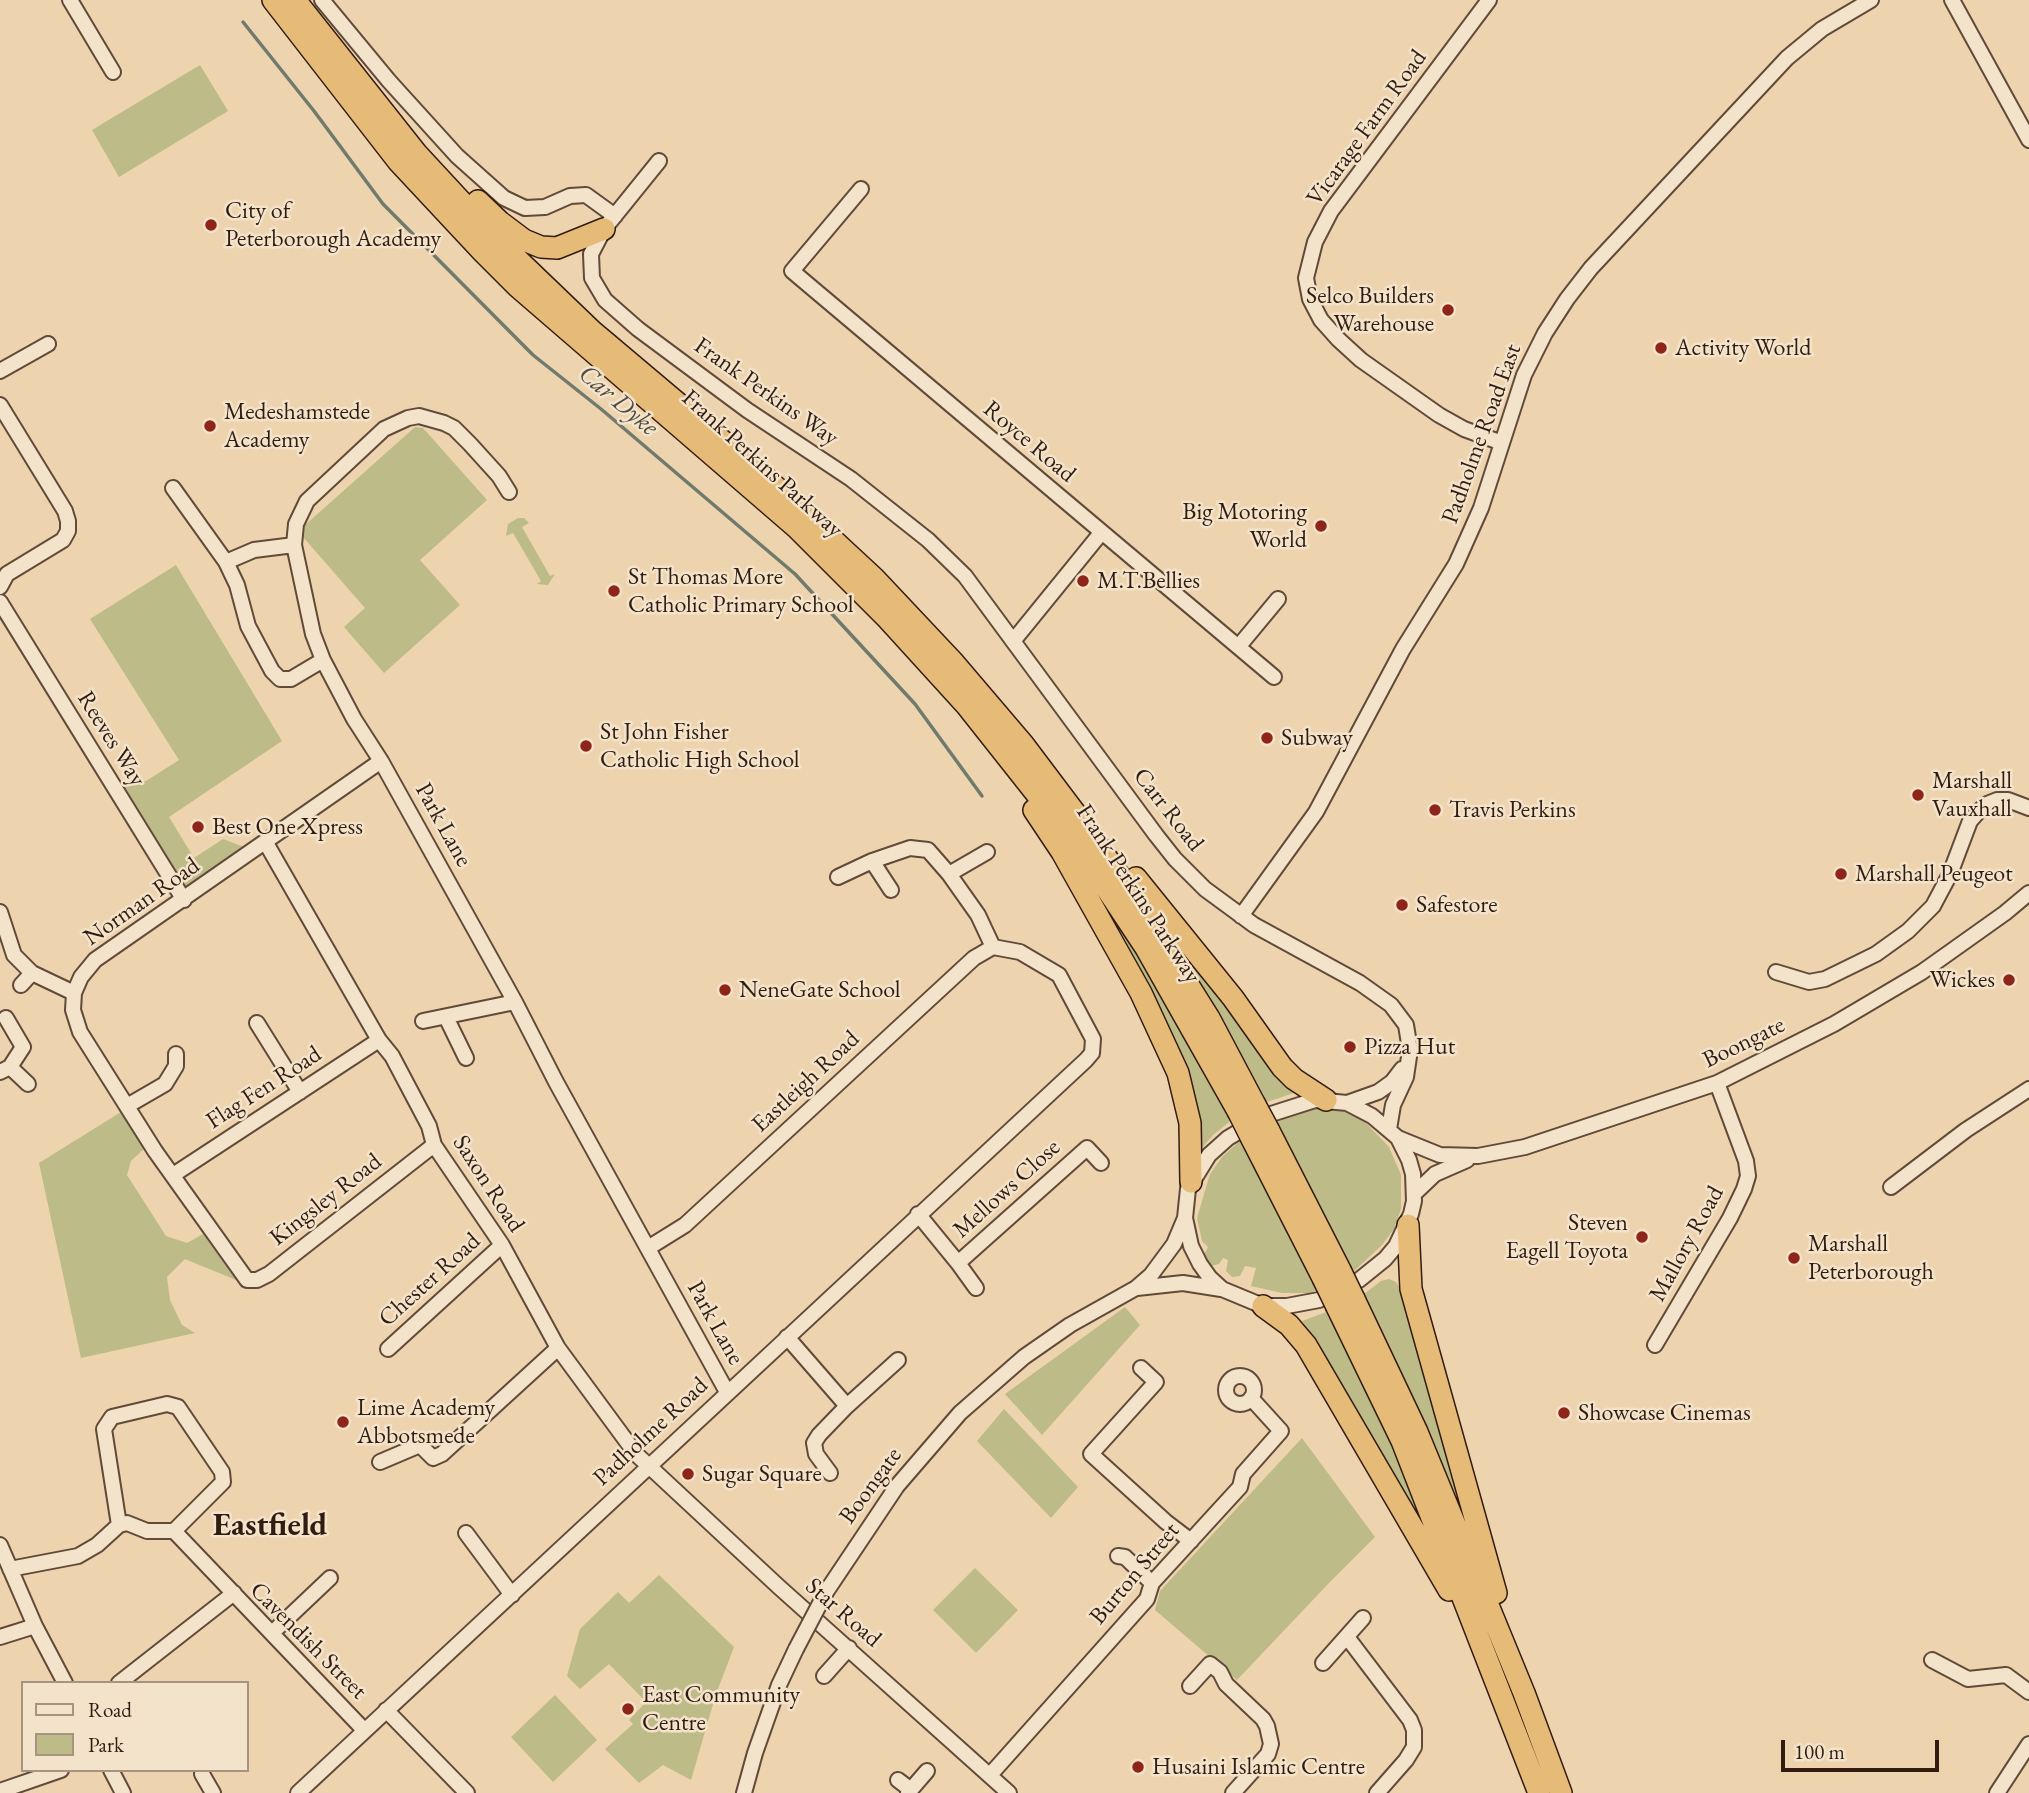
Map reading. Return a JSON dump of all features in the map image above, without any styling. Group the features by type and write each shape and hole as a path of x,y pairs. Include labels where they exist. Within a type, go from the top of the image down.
{"highway":[{"name":"Frank Perkins Parkway","path":"273,0 398,161 483,252 518,288 797,528 886,617 967,706 1081,850 1124,885"},
{"name":"Frank Perkins Parkway","path":"295,0 417,154 538,282 764,476 874,578 1023,744 1075,813 1109,842 1124,885 1136,903 1192,1026 1246,1107 1346,1303"},
{"path":"342,61 480,203 524,240 541,247 556,248 609,222"},
{"path":"886,617 915,659 1017,786 1062,852 1141,993 1178,1073 1190,1123 1191,1182"},
{"path":"1124,885 1136,903 1233,998 1282,1067 1294,1079 1336,1101"},
{"path":"1408,1225 1411,1289 1524,1693"},
{"path":"1346,1303 1417,1432 1524,1693 1561,1793"},
{"path":"1346,1303 1539,1793"},
{"path":"1263,1306 1289,1325 1306,1345 1483,1650"}],"street":[{"path":"70,0 110,67"},
{"path":"322,0 350,37 440,137 504,198 525,208 545,207 570,196 586,195 609,222"},
{"name":"Vicarage Farm Road","path":"1489,0 1331,211 1315,242 1306,278 1310,299 1321,320 1361,360 1438,415 1464,429 1502,443"},
{"name":"Padholme Road East","path":"1241,916 1315,812 1402,649 1456,564 1481,508 1524,375 1545,332 1567,299 1591,268 1787,58 1822,29 1871,0"},
{"path":"1952,0 2029,140"},
{"name":"Frank Perkins Way","path":"659,161 609,222 591,254 592,278 605,300 638,329 747,410 850,479 928,540 965,576 1014,640"},
{"name":"Royce Road","path":"861,189 792,271 1274,677"},
{"path":"0,371 48,344"},
{"path":"0,405 68,521 68,531 63,540 7,574 0,587"},
{"name":"Park Lane","path":"509,492 499,476 454,428 419,416 384,429 307,501 296,524 294,545 313,634 323,660 354,719 381,761 515,1002 727,1392"},
{"path":"173,488 226,562 237,585 248,626 272,671 280,679 291,680 323,660"},
{"path":"1014,640 1101,533"},
{"path":"226,562 254,550 294,545"},
{"path":"1239,646 1278,599"},
{"name":"Reeves Way","path":"0,602 184,900"},
{"name":"Carr Road","path":"1014,640 1175,859 1205,889 1241,916 1360,983 1391,1005 1400,1015 1408,1031 1409,1050 1406,1077 1393,1105 1393,1134"},
{"name":"Norman Road","path":"74,993 81,977 96,960 381,761"},
{"path":"1776,972 1809,982 1817,981 1876,954 1908,932 1933,906 1950,874 1970,821 1978,812 1997,800 2020,803 2029,808"},
{"name":"Saxon Road","path":"266,843 379,1040 393,1056 429,1126 433,1144 502,1245 558,1348 648,1467"},
{"path":"838,877 872,860 910,848 928,850 978,915 993,947"},
{"path":"948,874 987,852"},
{"path":"872,860 891,890"},
{"name":"Boongate","path":"1414,1194 1436,1174 1452,1165 1478,1156 1525,1147 1717,1083 1834,1024 1922,972 2005,913 2029,892"},
{"name":"Boongate","path":"2005,913 2029,903"},
{"path":"0,912 14,955 32,973 74,993 73,1010 80,1032 173,1175"},
{"name":"Padholme Road","path":"298,1793 1092,1053 1093,1039 1059,975 1020,953 993,947"},
{"name":"Eastleigh Road","path":"648,1248 685,1225 974,958 993,947"},
{"path":"21,986 32,973"},
{"path":"423,1021 515,1002"},
{"path":"446,1017 466,1058"},
{"path":"6,1018 23,1046 5,1069 29,1084"},
{"path":"257,1023 300,1092"},
{"name":"Flag Fen Road","path":"173,1175 379,1040"},
{"path":"127,1106 166,1084 176,1066 176,1054"},
{"path":"1336,1101 1372,1116 1393,1134 1409,1160 1414,1194 1408,1225 1385,1259 1339,1292 1304,1304 1263,1306 1222,1289 1200,1264 1191,1246 1185,1218 1186,1198 1191,1182 1209,1155 1249,1123 1293,1106 1378,1092 1392,1083 1407,1062"},
{"name":"Mallory Road","path":"1655,1345 1730,1218 1748,1176 1746,1161 1717,1083"},
{"path":"1891,1187 1966,1130 2029,1089"},
{"name":"Boongate","path":"1393,1134 1440,1155 1478,1156"},
{"name":"Kingsley Road","path":"173,1175 243,1276 254,1281 269,1274 433,1144"},
{"name":"Mellows Close","path":"918,1214 958,1263 1087,1147 1101,1163"},
{"name":"Boongate","path":"744,1793 779,1685 796,1649 826,1592 897,1486 960,1413 1024,1357 1106,1303 1136,1288 1163,1261 1185,1218"},
{"name":"Chester Road","path":"388,1349 502,1245"},
{"path":"958,1263 976,1288"},
{"name":"Boongate","path":"1136,1288 1183,1283 1222,1289"},
{"path":"787,1337 848,1406"},
{"path":"380,1462 420,1445 433,1458 442,1454 558,1348"},
{"path":"830,1473 816,1454 814,1443 848,1406 898,1360"},
{"path":"1141,1368 1156,1382 1086,1458 1191,1542"},
{"name":"Burton Street","path":"990,1775 1146,1599 1152,1583 1240,1487 1243,1474 1281,1431 1251,1398"},
{"path":"10,1570 78,1556 97,1545 119,1525 127,1523 147,1531 174,1531 223,1482 222,1472 178,1407 167,1404 112,1417 104,1429 119,1525"},
{"name":"Star Road","path":"648,1467 1009,1793"},
{"path":"174,1531 234,1593"},
{"path":"466,1533 512,1595"},
{"path":"0,1545 35,1626 64,1681"},
{"path":"1118,1556 1125,1557 1152,1583"},
{"path":"272,1633 330,1578"},
{"name":"Cavendish Street","path":"121,1681 137,1661 234,1593 364,1730"},
{"path":"1324,1663 1363,1618"},
{"path":"0,1637 35,1626"},
{"path":"1347,1637 1410,1720 1414,1730 1414,1747 1377,1793"},
{"path":"824,1676 849,1648"},
{"path":"1932,1660 1968,1679 2006,1675 2029,1692"},
{"path":"1190,1686 1210,1664 1240,1707 1263,1719 1270,1735 1271,1744 1263,1761 1233,1793"},
{"path":"386,1710 467,1793"},
{"path":"1997,1793 2029,1744"},
{"path":"898,1780 909,1792 927,1770"},
{"path":"0,1791 55,1772"},
{"path":"112,1772 123,1793"},
{"path":"202,1774 213,1793"}],"green space":[{"path":"200,65 228,111 119,177 92,130"},
{"path":"415,427 423,428 487,500 420,560 460,605 384,673 344,627 365,608 303,537 304,526"},
{"path":"518,518 524,518 529,523 522,527 550,576 555,574 548,585 537,584 541,581 513,533 506,536 508,524"},
{"path":"176,565 282,741 169,817 194,858 223,839 252,850 185,897 114,785 146,781 179,760 90,619"},
{"path":"1118,920 1232,1120 1200,1150 1113,924"},
{"path":"1193,962 1297,1092 1267,1102 1186,968"},
{"path":"1314,1108 1342,1111 1366,1123 1389,1147 1401,1175 1401,1209 1394,1229 1382,1245 1353,1272 1276,1119"},
{"path":"121,1112 145,1148 131,1161 127,1175 166,1236 187,1243 203,1234 236,1280 185,1259 167,1277 170,1300 182,1325 195,1333 81,1358 39,1163"},
{"path":"1242,1139 1319,1290 1308,1293 1282,1293 1251,1286 1256,1268 1245,1266 1240,1276 1232,1277 1226,1271 1228,1260 1223,1258 1219,1264 1211,1266 1203,1257 1208,1247 1202,1241 1197,1218 1210,1174 1222,1157"},
{"path":"1389,1279 1396,1282 1401,1290 1460,1493 1452,1496 1364,1294 1381,1281"},
{"path":"1125,1307 1140,1325 1042,1435 1005,1394"},
{"path":"1329,1311 1425,1517 1417,1520 1315,1339 1302,1321"},
{"path":"1004,1409 1078,1487 1051,1518 977,1441"},
{"path":"1302,1438 1375,1537 1237,1680 1155,1610 1160,1591"},
{"path":"975,1568 1018,1610 976,1653 933,1610"},
{"path":"659,1575 734,1647 716,1694 691,1780 663,1765 639,1783 605,1749 633,1724 629,1720 646,1702 609,1664 580,1689 567,1676 580,1629 618,1592 629,1603"},
{"path":"555,1695 597,1740 553,1782 511,1737"}],"waterway":[{"name":"Car Dyke","path":"243,22 383,204 533,355 601,409 795,574 915,704 982,796"}],"place":[{"name":"City of Peterborough Academy","path":"211,225"},
{"name":"Selco Builders Warehouse","path":"1448,310"},
{"name":"Activity World","path":"1661,348"},
{"name":"Medeshamstede Academy","path":"210,426"},
{"name":"Big Motoring World","path":"1321,526"},
{"name":"M.T.Bellies","path":"1083,581"},
{"name":"St Thomas More Catholic Primary School","path":"614,591"},
{"name":"Subway","path":"1267,738"},
{"name":"St John Fisher Catholic High School","path":"586,746"},
{"name":"Marshall Vauxhall","path":"1918,795"},
{"name":"Travis Perkins","path":"1435,810"},
{"name":"Best One Xpress","path":"198,827"},
{"name":"Marshall Peugeot","path":"1841,874"},
{"name":"Safestore","path":"1402,905"},
{"name":"Wickes","path":"2009,980"},
{"name":"NeneGate School","path":"725,990"},
{"name":"Pizza Hut","path":"1350,1047"},
{"name":"Steven Eagell Toyota","path":"1642,1237"},
{"name":"Marshall Peterborough","path":"1794,1258"},
{"name":"Showcase Cinemas","path":"1564,1413"},
{"name":"Lime Academy Abbotsmede","path":"343,1422"},
{"name":"Sugar Square","path":"688,1474"},
{"name":"East Community Centre","path":"628,1709"},
{"name":"Husaini Islamic Centre","path":"1138,1767"}],"district":[{"name":"Eastfield","path":"270,1526"}]}
